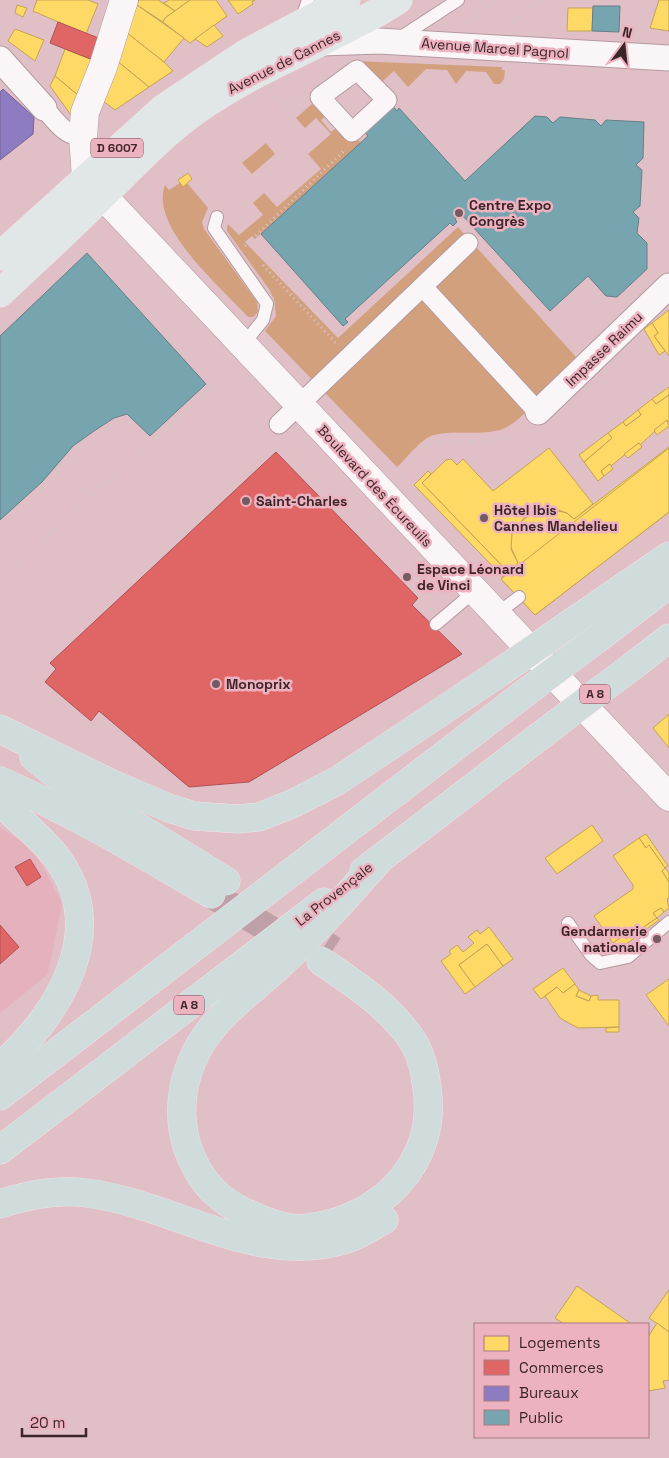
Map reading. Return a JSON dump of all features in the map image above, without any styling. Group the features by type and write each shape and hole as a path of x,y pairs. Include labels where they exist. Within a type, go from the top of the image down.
{"highway":[{"path":"0,730 112,784 169,808 194,816 238,819 259,816 292,804 337,781 669,556"},
{"path":"0,1096 669,584"},
{"name":"La Provençale","path":"0,1150 669,638"},
{"path":"0,730 65,782 218,888 0,781"},
{"path":"0,802 57,858 69,877 81,916 80,930 71,969 55,1004 26,1043 0,1067"},
{"path":"0,1204 39,1193 85,1193 144,1206 225,1233 262,1242 300,1247 347,1239 387,1218 422,1182 439,1148 447,1109 442,1067 428,1034 408,1007 372,976 327,955 397,1020 414,1043 425,1074 430,1109 424,1142 408,1173 378,1203 343,1219 306,1229 266,1222 233,1208 207,1187 190,1156 181,1123 182,1091 192,1060 208,1033 230,1008 279,966 317,929 378,860"}],"main road":[{"name":"Avenue de Cannes","path":"0,293 94,187 128,138 179,97 245,54 346,0"},
{"name":"Avenue de Cannes","path":"0,256 162,138 198,109 263,69 322,43 368,19 398,0"}],"street":[{"path":"94,187 83,136 85,112 124,0"},
{"name":"Avenue Marcel Pagnol","path":"322,43 394,41 669,58"},
{"path":"0,59 67,133 74,136 83,136"},
{"name":"Boulevard des Écureuils","path":"94,187 669,797"},
{"path":"279,424 468,243"},
{"name":"Impasse Raimu","path":"538,412 669,286"},
{"path":"423,287 538,412"}],"lane":[{"path":"300,26 302,12 308,0"},
{"path":"394,41 458,0"},
{"path":"216,217 214,228 267,304 264,320 246,350"},
{"path":"436,624 475,591"},
{"path":"497,614 519,597"},
{"path":"568,923 591,955 600,963 628,957 669,922"}],"path":[{"path":"448,45 448,35 498,0"},
{"path":"488,47 493,37 541,0"},
{"path":"267,89 279,106 307,88"},
{"path":"308,100 286,116 283,111 310,92"},
{"path":"251,254 245,246 350,145 340,134 347,127"},
{"path":"122,218 141,201 154,177"},
{"path":"258,260 350,358"},
{"path":"0,552 16,565 246,350"}],"shaded area":[{"path":"353,61 502,67 502,70 505,70 504,79 500,84 494,84 486,72 466,71 456,84 447,70 426,69 408,87 394,71 375,88"},
{"path":"320,97 331,111 321,120 331,132 343,123 361,143 255,239 252,236 245,242 338,338 458,227 576,357 541,397 512,424 494,431 434,435 419,444 397,467 265,331 276,316 274,299 269,289 227,231 227,228 228,224 239,235 263,215 253,203 264,193 277,207 321,169 308,154 331,134 316,118 305,128 296,118"},
{"path":"266,143 275,154 252,174 242,163"},
{"path":"180,183 183,187 187,183 208,208 202,222 204,229 257,302 258,312 253,317 248,317 206,274 177,238 168,219 163,202 165,185 169,190"},
{"path":"0,828 32,847 62,903 48,974 0,1013"}],"building: Logements":[{"path":"37,0 88,0 98,4 86,34 33,11"},
{"path":"139,0 158,0 175,11 165,18 163,22 137,5"},
{"path":"169,0 190,0 175,11 164,3"},
{"path":"190,0 216,0 227,16 190,43 163,22 165,18"},
{"path":"228,0 255,0 252,2 253,4 238,14"},
{"path":"659,0 669,0 669,31 650,28"},
{"path":"17,5 27,8 23,17 15,13"},
{"path":"137,5 184,38 164,62 127,33"},
{"path":"568,8 593,8 592,31 567,31"},
{"path":"214,25 223,36 207,47 195,39"},
{"path":"15,29 44,40 35,61 8,41"},
{"path":"127,33 173,71 149,87 117,61"},
{"path":"65,49 93,60 79,96 55,76"},
{"path":"117,61 149,87 115,110 103,101"},
{"path":"55,76 79,96 71,115 50,86"},
{"path":"188,173 192,179 183,187 178,180"},
{"path":"669,310 669,356 654,336 658,333 652,323"},
{"path":"652,323 658,333 654,336 665,351 659,355 644,329"},
{"path":"669,387 669,395 656,404 652,399"},
{"path":"669,395 669,422 667,420 640,445 639,443 611,466 610,464 601,471 604,476 598,481 584,462 612,438 608,433 623,422 626,426 641,415 638,410 652,399 656,404"},
{"path":"638,410 641,415 626,426 623,422"},
{"path":"667,420 669,426 657,435 654,430"},
{"path":"608,433 612,438 584,462 579,455"},
{"path":"639,443 642,447 628,458 624,454"},
{"path":"669,447 669,512 535,615 501,579 518,563 510,545 512,533 517,525 532,513 550,509 567,513 574,519"},
{"path":"549,448 593,504 574,519 567,513 555,509 536,511 524,518 512,533 511,549 518,563 508,572 422,483 446,460 451,459 457,465 463,459 493,491"},
{"path":"669,448 669,512 535,615 501,579"},
{"path":"610,464 613,469 604,476 601,471"},
{"path":"428,471 431,474 422,483 508,572 503,577 414,485"},
{"path":"669,714 669,748 653,728"},
{"path":"592,825 603,841 557,874 545,858"},
{"path":"646,834 668,866 665,868 649,845 646,848 639,838"},
{"path":"639,838 646,848 649,845 665,868 662,871 669,882 669,898 667,899 669,908 664,912 661,908 653,913 657,918 626,939 623,936 613,943 594,916 633,889 633,885 613,856"},
{"path":"665,868 669,873 669,882 662,871"},
{"path":"661,908 664,912 657,918 653,913"},
{"path":"657,918 659,920 618,950 613,943 623,936 626,939"},
{"path":"489,927 513,959 503,966 487,944 459,965 475,987 465,994 441,961 451,954 449,951 457,945 463,952 474,943 468,937 477,930 480,934"},
{"path":"487,944 503,966 475,987 459,965"},
{"path":"563,968 575,984 563,993 557,987 541,999 533,989"},
{"path":"669,979 669,1026 646,995"},
{"path":"575,984 579,990 576,996 589,1001 591,996 598,995 598,1000 619,1000 619,1027 578,1028 560,1018 545,996 557,987 563,993"},
{"path":"579,990 591,996 589,1001 576,996"},
{"path":"619,1027 619,1032 606,1032 606,1028"},
{"path":"577,1286 630,1323 562,1323 555,1318"},
{"path":"669,1290 669,1332 649,1318"},
{"path":"657,1323 669,1332 669,1380 663,1381 665,1388 649,1391 649,1335"}],"building: Commerces":[{"path":"58,22 101,39 93,60 50,43"},
{"name":"Espace Léonard de Vinci","path":"276,452 418,598 412,605 462,654 249,782 189,787 99,711 91,721 45,682 56,669 50,663"},
{"path":"30,859 41,877 27,886 15,867"},
{"path":"0,925 19,947 0,964"}],"building: Bureaux":[{"path":"3,89 34,117 33,134 0,160 0,92"}],"building: Public":[{"path":"593,6 620,6 619,32 592,31"},
{"name":"Centre Expo Congrès","path":"387,100 397,111 399,108 465,181 535,116 547,117 553,123 560,117 595,120 601,126 606,120 644,122 643,158 636,165 642,170 640,206 633,212 639,218 637,233 647,243 647,269 617,297 606,296 588,276 550,311 461,214 455,219 457,222 453,226 450,223 345,319 348,322 343,326 261,234 368,136 359,126"},
{"path":"87,253 206,384 150,436 127,414 114,418 94,431 73,446 42,482 0,520 0,336"}],"tunnel":[{"path":"211,894 299,947"},
{"path":"290,922 333,950"}],"place":[{"name":"Centre Expo Congrès","path":"459,213"},
{"name":"Saint-Charles","path":"246,501"},
{"name":"Hôtel Ibis Cannes Mandelieu","path":"484,518"},
{"name":"Espace Léonard de Vinci","path":"407,577"},
{"name":"Monoprix","path":"216,684"},
{"name":"Gendarmerie nationale","path":"657,939"}]}
